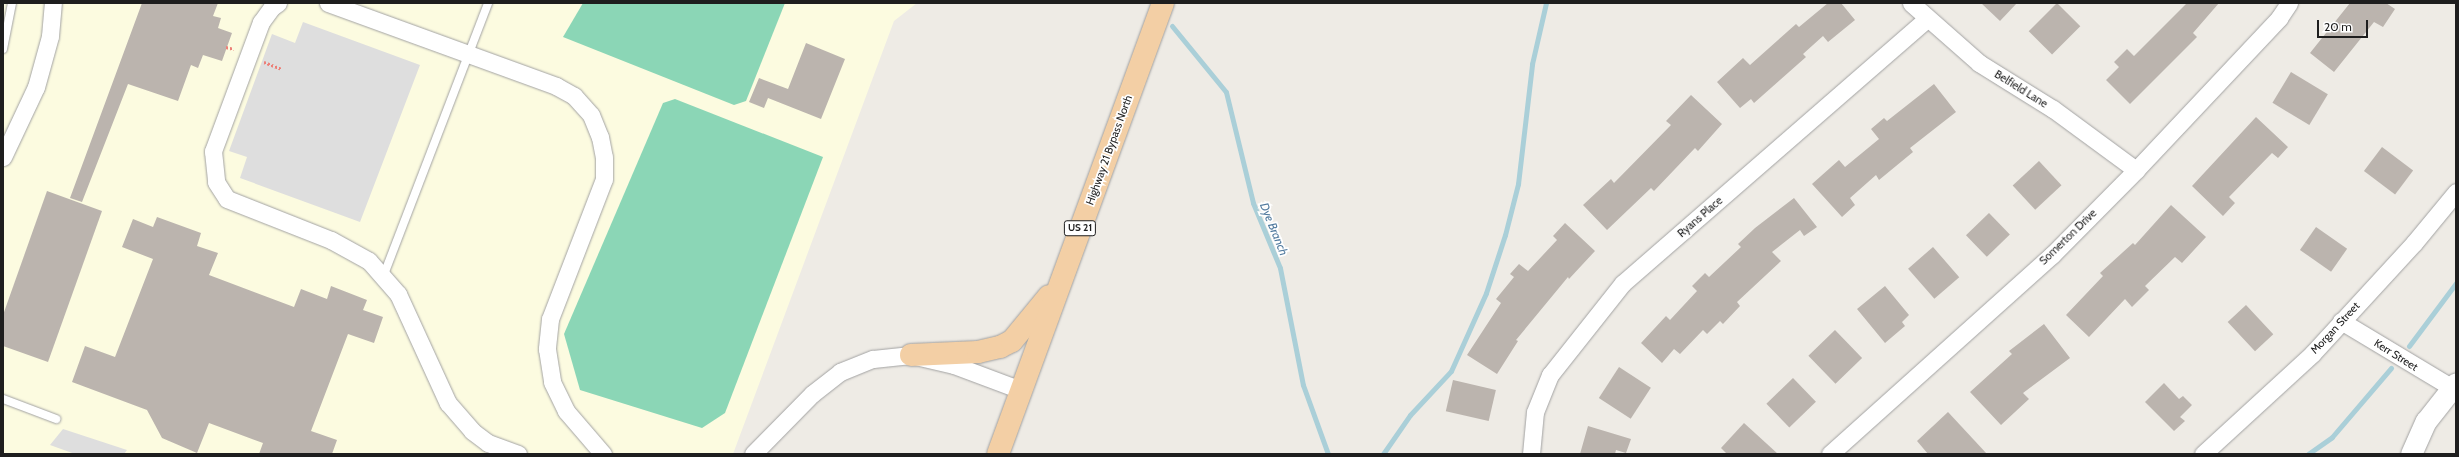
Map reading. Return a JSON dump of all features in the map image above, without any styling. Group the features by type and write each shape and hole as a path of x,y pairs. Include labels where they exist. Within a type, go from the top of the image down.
{"main road":[{"name":"Highway 21 Bypass North","path":"998,454 1163,3"},
{"path":"911,355 978,352 1012,342 1060,283"}],"street":[{"path":"3,157 36,87 50,36 53,3"},
{"path":"278,3 272,7 261,22 213,151 216,182 227,198 351,249 369,261 401,301 448,403 472,431 488,443 518,454"},
{"path":"328,3 556,86 574,96 591,115 600,137 604,157 604,179 550,319 547,349 552,382 566,411 603,454"},
{"name":"Belfield Lane","path":"1911,3 1927,19 1979,63 2053,109 2136,170"},
{"name":"Somerton Drive","path":"1830,454 2052,255 2136,170 2279,18 2289,3"},
{"name":"Ryans Place","path":"1531,454 1535,412 1550,375 1623,283 1927,19"},
{"name":"Morgan Street","path":"2203,454 2312,354 2414,243 2456,192"},
{"name":"Kerr Street","path":"2341,321 2454,387"},
{"path":"753,454 812,394 840,372 873,359 911,355 954,365 1021,390"},
{"path":"2411,454 2426,421 2454,387"}],"lane":[{"path":"3,49 12,3"},
{"path":"383,277 488,3"},
{"path":"3,399 56,419"}],"path":[{"path":"262,61 282,69"}],"shaded area":[{"path":"3,3 917,3 894,21 733,454 3,454"},
{"path":"303,22 420,65 360,222 240,178 247,157 229,151 272,34 295,43"},
{"path":"63,429 127,450 124,454 75,454 50,445"}],"green space":[{"path":"583,3 785,3 746,101 734,105 563,37"},
{"path":"675,99 823,157 725,413 702,428 580,390 564,334 663,103"}],"building":[{"path":"142,3 218,3 213,16 221,18 218,28 232,33 222,61 203,55 198,68 191,65 178,101 128,84 82,202 70,198"},
{"path":"1828,3 1841,3 1855,20 1828,42 1823,36 1803,54 1806,57 1754,103 1751,99 1740,108 1717,82 1743,58 1750,65 1796,24 1799,27"},
{"path":"1981,3 2017,3 2000,21"},
{"path":"2057,3 2080,26 2052,55 2029,31"},
{"path":"2187,3 2219,3 2193,33 2197,37 2130,104 2106,80 2119,67 2114,62 2127,49 2134,56"},
{"path":"2350,3 2386,3 2395,9 2383,27 2374,22 2334,72 2310,53"},
{"path":"806,43 845,59 821,119 768,98 764,108 749,102 759,78 788,89"},
{"path":"2291,72 2328,94 2309,125 2272,103"},
{"path":"1934,84 1956,112 1910,148 1913,152 1879,180 1876,175 1850,198 1855,205 1842,217 1812,184 1839,160 1845,167 1879,139 1871,129 1884,118 1887,121"},
{"path":"1691,95 1722,124 1698,151 1695,148 1654,191 1651,188 1607,230 1583,205 1611,179 1614,183 1671,125 1666,121"},
{"path":"2256,117 2288,147 2278,158 2272,153 2229,197 2235,203 2223,216 2192,186"},
{"path":"2382,147 2413,170 2395,194 2364,171"},
{"path":"2039,161 2062,185 2035,210 2013,186"},
{"path":"47,191 102,211 48,362 3,346 3,315"},
{"path":"1794,198 1817,227 1804,236 1800,230 1772,252 1781,261 1737,302 1740,306 1723,324 1720,321 1707,334 1703,330 1680,354 1674,349 1662,363 1641,343 1666,316 1670,320 1697,291 1692,286 1705,273 1709,277 1741,247 1738,244 1755,228"},
{"path":"2171,205 2206,237 2182,263 2175,257 2145,286 2149,290 2132,307 2125,299 2089,337 2066,315 2103,276 2100,273 2133,243 2135,245"},
{"path":"1989,213 2010,235 1987,257 1966,235"},
{"path":"157,217 201,233 197,246 218,253 209,275 294,307 301,289 327,299 331,286 367,300 363,310 383,317 374,343 348,334 311,431 337,440 332,454 259,454 263,443 209,423 197,453 162,438 147,410 72,382 85,346 115,357 153,259 122,247 133,219 153,227"},
{"path":"1565,223 1595,251 1569,279 1568,277 1516,340 1518,341 1497,374 1467,355 1501,303 1496,299 1514,277 1510,274 1519,264 1528,271 1557,240 1553,236"},
{"path":"2316,227 2347,249 2331,272 2300,250"},
{"path":"1933,247 1959,277 1934,299 1908,269"},
{"path":"1885,286 1909,315 1902,322 1905,326 1885,343 1857,309"},
{"path":"2246,305 2273,334 2255,351 2228,322"},
{"path":"2044,324 2070,358 2023,393 2029,399 2001,425 1970,392 2012,354 2009,351"},
{"path":"1835,330 1862,358 1835,384 1808,356"},
{"path":"1619,367 1651,388 1631,419 1599,398"},
{"path":"1793,378 1816,402 1789,427 1766,404"},
{"path":"1453,380 1496,390 1489,421 1446,411"},
{"path":"2164,383 2179,399 2183,396 2192,405 2180,417 2185,421 2174,431 2145,402"},
{"path":"1948,412 1987,454 1928,454 1917,441"},
{"path":"1744,423 1778,454 1727,454 1721,448"},
{"path":"1588,426 1631,439 1626,453 1616,450 1615,454 1580,454"}],"waterway":[{"path":"1383,454 1410,415 1451,371 1486,293 1505,235 1518,184 1532,64 1546,3"},
{"name":"Dye Branch","path":"1172,26 1226,92 1253,203 1280,268 1303,385 1328,454"},
{"path":"2409,346 2456,283"},
{"path":"2308,454 2332,437 2391,368"}]}
